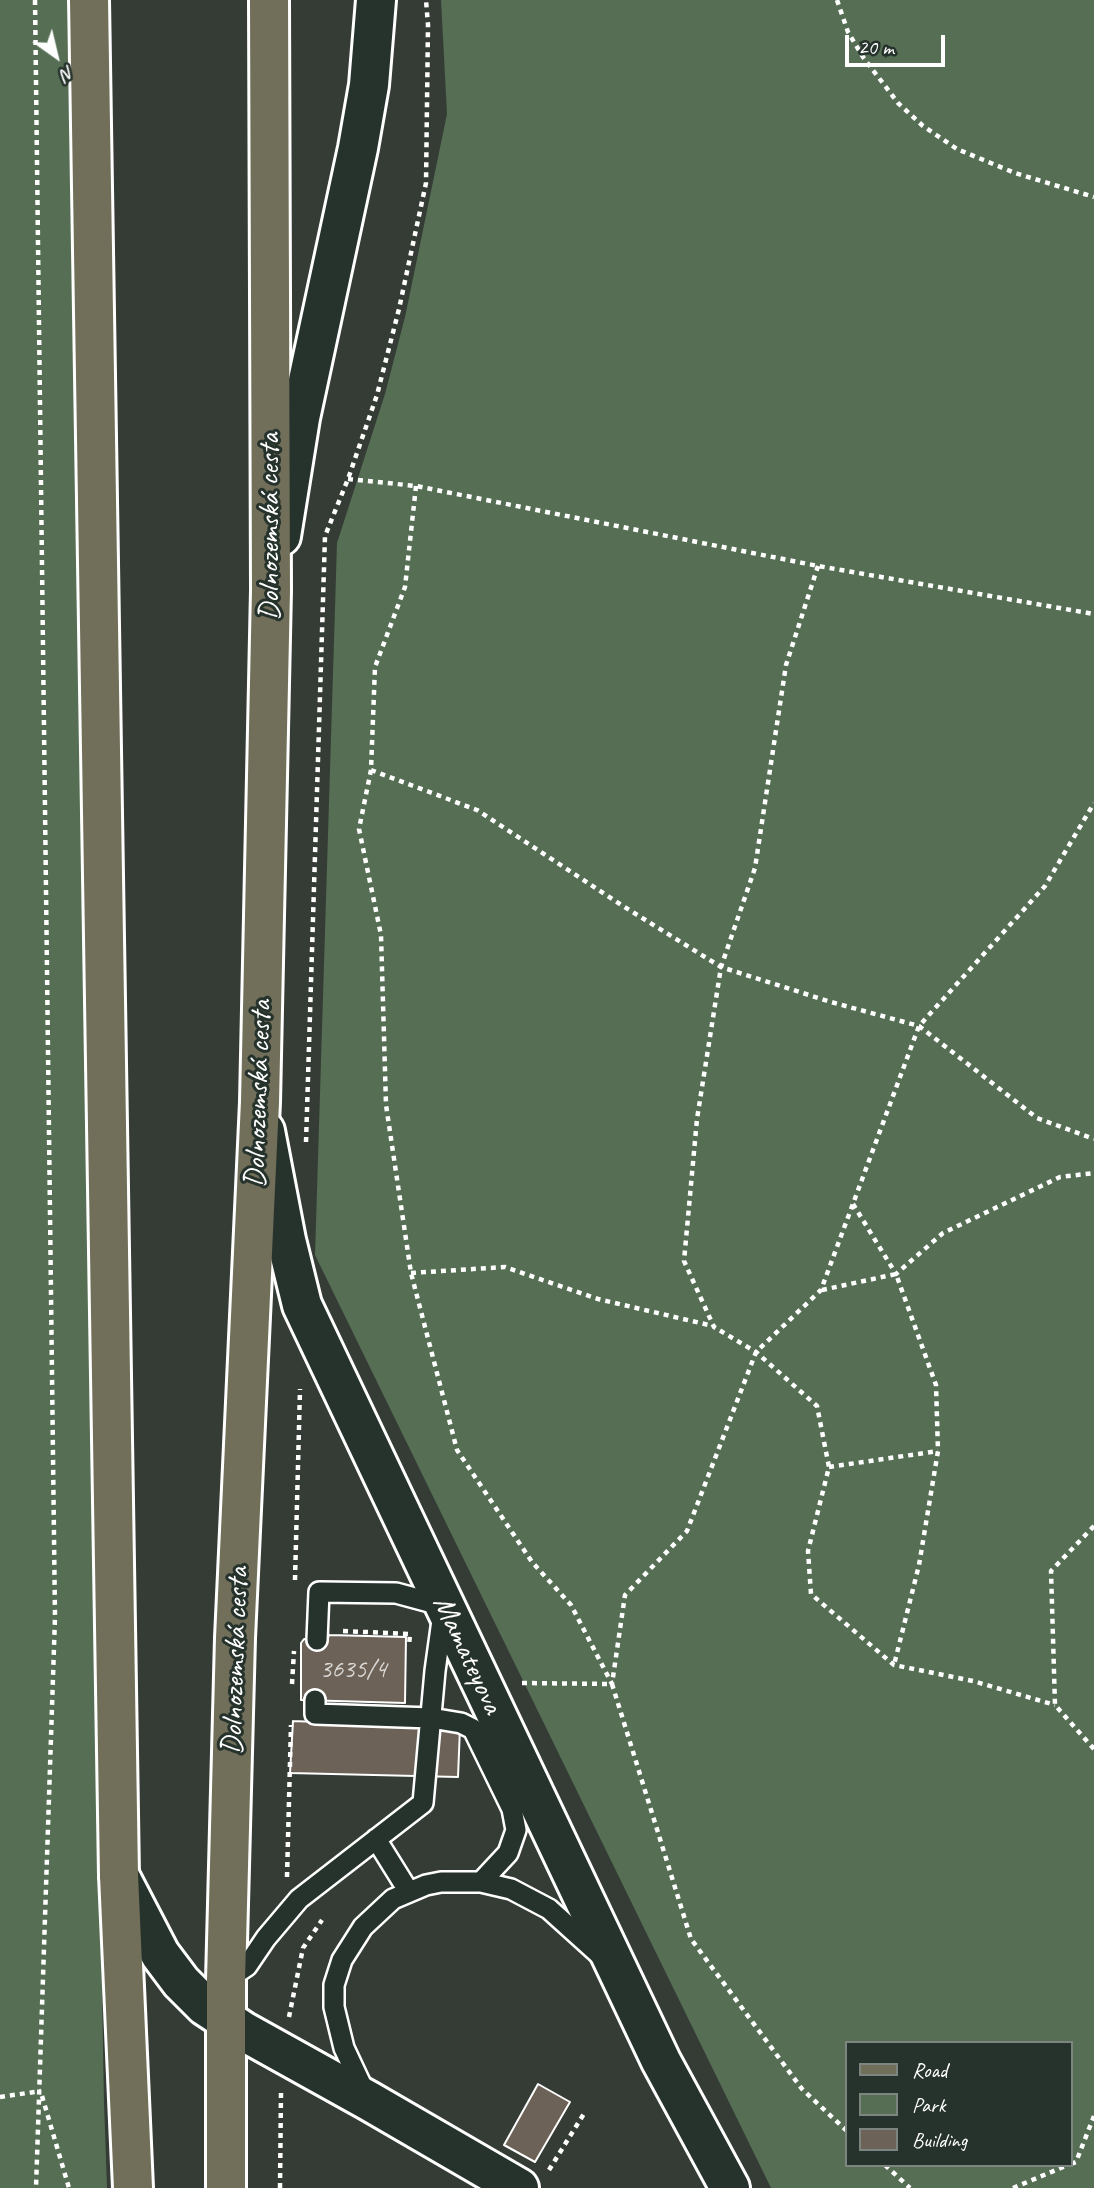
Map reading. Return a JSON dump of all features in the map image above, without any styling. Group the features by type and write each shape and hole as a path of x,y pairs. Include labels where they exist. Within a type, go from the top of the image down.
{"main road":[{"path":"89,0 119,1875 133,2188"},
{"name":"Dolnozemská cesta","path":"226,2188 226,1980 235,1638 260,1102 271,590 268,0"}],"street":[{"path":"271,590 300,418 358,148 369,85 376,0"},
{"name":"Mamateyova","path":"260,1102 286,1240 302,1305 661,2061 730,2188"},
{"path":"119,1875 154,1945 196,1999 226,2021 369,2101 532,2183"}],"lane":[{"path":"226,1980 247,1966 266,1938 299,1899 424,1802 444,1606 397,1593 319,1592 317,1635"},
{"path":"315,1700 315,1714 431,1718 461,1723 473,1729 512,1809 516,1830 508,1853 481,1882"},
{"path":"376,1839 409,1892"},
{"path":"369,2101 344,2048 334,2007 334,1985 342,1960 363,1927 393,1899 441,1882 481,1882 511,1889 540,1904 619,1972"}],"path":[{"path":"35,0 55,1617 36,2188"},
{"path":"306,1153 325,536 377,395 426,183 426,0"},
{"path":"837,0 848,32 863,57 898,103 923,126 957,149 1015,173 1094,197"},
{"path":"348,479 416,486 818,566 1094,614"},
{"path":"416,486 405,587 375,667 372,770 359,829 381,935 387,1105 411,1273 457,1450 532,1562 571,1605 612,1685 691,1939 802,2089 846,2130"},
{"path":"714,1327 684,1261 697,1119 721,967 755,867 786,665 818,566"},
{"path":"372,770 477,810 721,967 831,1002 919,1026 1037,1118 1094,1139"},
{"path":"612,1685 625,1595 687,1531 756,1352 821,1290 919,1026 1045,886 1094,803"},
{"path":"821,1290 896,1274 943,1233 1060,1177 1094,1173"},
{"path":"853,1203 896,1274 936,1385 938,1451 919,1565 894,1665"},
{"path":"411,1273 505,1267 598,1300 714,1327 756,1352 817,1406 829,1467 808,1551 811,1594 894,1665 973,1681 1055,1705 1094,1749"},
{"path":"829,1467 938,1451"},
{"path":"1055,1705 1051,1571 1094,1526"},
{"path":"317,1635 410,1634 409,1657"},
{"path":"480,1683 612,1685"},
{"path":"0,2097 41,2091"},
{"path":"41,2091 69,2188"},
{"path":"532,2183 585,2112"},
{"path":"1073,2164 1076,2162 1094,2116"},
{"path":"887,2167 910,2188"},
{"path":"1013,2188 1065,2167"}],"green space":[{"path":"0,0 67,0 107,2188 0,2188"},
{"path":"441,0 1094,0 1094,2188 771,2188 315,1255 337,543 385,394 405,317 447,114"}],"building":[{"path":"329,1635 406,1637 405,1703 301,1700 301,1643 304,1639 327,1640"},
{"path":"293,1721 460,1728 458,1777 290,1773"},
{"path":"538,2084 570,2102 535,2162 504,2145"}]}
